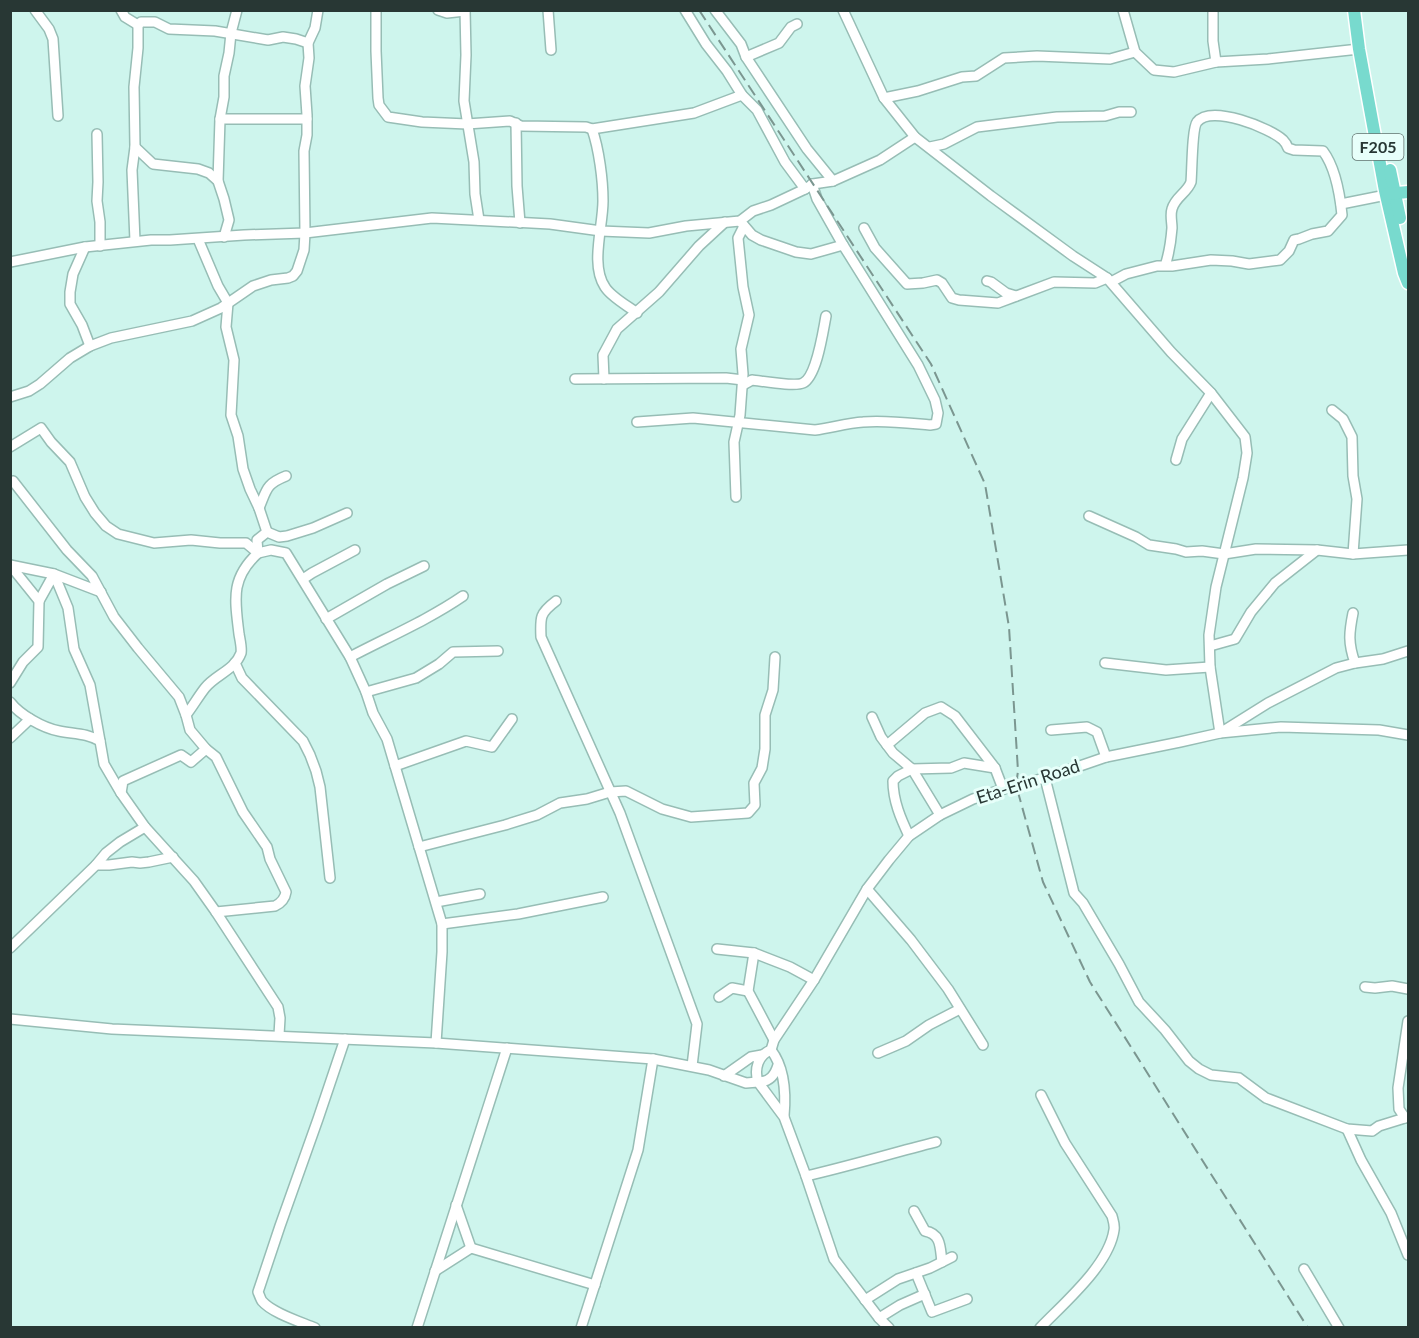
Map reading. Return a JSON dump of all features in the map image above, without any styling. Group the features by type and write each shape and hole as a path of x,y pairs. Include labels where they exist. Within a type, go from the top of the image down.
{"main road":[{"name":"F205","path":"1354,10 1359,49 1390,194 1408,260"},
{"name":"F205","path":"1360,10 1390,194 1404,273 1408,283"},
{"path":"1390,194 1408,192"}],"street":[{"path":"36,10 53,39 58,116"},
{"path":"121,10 124,17 138,25"},
{"path":"224,237 229,220 218,181 220,119 224,97 224,76 237,10"},
{"path":"10,397 29,391 40,384 70,358 90,346 111,338 192,321 221,308 253,286 288,278 297,271 304,250 305,233 304,151 307,119 304,86 309,58 308,43 315,28 318,10"},
{"path":"376,10 378,98 379,105 388,117 422,122 467,124 510,121 521,126 591,129 694,113 742,95"},
{"path":"438,10 447,13 465,11 464,101 474,162 479,220"},
{"path":"548,10 551,50"},
{"path":"637,422 693,418 815,430 861,422 886,421 930,425 936,424 938,413 935,400 918,365 809,186 785,162 756,110 742,95 706,44 686,10"},
{"path":"715,10 741,44 746,57 807,148 833,182"},
{"path":"843,10 884,98 915,137 991,196 1109,280 1171,352 1211,393 1245,437 1247,453 1243,478 1216,587 1209,635 1210,667 1220,733 1268,703 1336,668 1383,659 1408,651"},
{"path":"1123,10 1135,52 1154,70 1174,72 1216,62 1359,49"},
{"path":"1213,10 1216,62"},
{"path":"138,25 141,22 155,22 169,29 215,31 268,40 296,39 308,43"},
{"path":"746,57 779,43 791,27 797,24"},
{"path":"135,241 132,170 135,147 134,87 138,25"},
{"path":"884,98 918,92 962,77 976,76 1004,58 1037,56 1110,59 1135,52"},
{"path":"930,147 944,144 977,126 1131,112"},
{"path":"864,228 875,248 907,284 937,280 942,283 952,298 998,303 1054,282 1109,280 1157,266 1165,266 1192,264 1211,260 1250,264 1280,260 1294,240 1328,231 1342,215 1330,160 1323,151 1288,148 1285,141 1278,136 1249,122 1233,118 1206,116 1201,118 1194,126 1189,189 1174,203 1171,211 1172,230 1165,266"},
{"path":"220,119 307,119"},
{"path":"516,123 520,223"},
{"path":"591,129 595,137 602,175 603,203 597,253 604,286 611,295 637,313"},
{"path":"97,134 100,246"},
{"path":"736,497 734,442 739,422 743,382 741,349 749,315 743,287 738,238 742,223 753,211 771,205 809,186 833,182 880,160 915,137"},
{"path":"135,147 153,164 198,169 209,173 218,181"},
{"path":"1341,204 1390,194"},
{"path":"10,262 85,247 135,241 305,233 432,218 550,224 601,231 649,232 725,222 742,223 752,235 761,240 796,252 811,254 843,245"},
{"path":"229,220 244,235"},
{"path":"604,379 603,355 617,330 659,292 699,246 725,222"},
{"path":"198,238 218,286 228,303 226,327 234,360 231,415 238,436 243,469 267,532 279,537 287,536 313,528 347,513"},
{"path":"85,247 73,274 70,304 82,325 90,346"},
{"path":"987,281 1006,293 1016,296"},
{"path":"575,379 726,378 743,382 752,380 801,384 809,379 818,356 826,316"},
{"path":"1176,460 1182,439 1211,393"},
{"path":"1332,410 1343,419 1352,437 1353,476 1357,499 1353,554"},
{"path":"10,447 41,428 70,462 85,497 95,513 106,526 118,534 154,543 191,540 246,543 258,553"},
{"path":"259,508 273,481 286,476"},
{"path":"13,481 67,550 92,576 114,617 179,698 190,730 216,757 243,813 267,847 270,859 286,892 281,903 275,906 216,912"},
{"path":"250,489 268,487"},
{"path":"1089,516 1149,545 1186,552 1202,551 1224,554 1256,549 1317,550 1353,554 1408,550"},
{"path":"258,553 257,540 267,532"},
{"path":"186,715 205,687 235,663 241,651 236,609 237,584 243,570 258,553 271,550 286,553 350,657 387,739 442,924 436,1042"},
{"path":"303,579 355,550"},
{"path":"1210,646 1235,639 1251,612 1275,583 1317,550"},
{"path":"10,565 54,574 101,592"},
{"path":"10,565 39,601"},
{"path":"326,619 424,566"},
{"path":"10,683 23,662 38,647 39,601 54,574"},
{"path":"54,574 68,608 74,649 90,686 104,764 145,827 173,857 216,912 278,1007 279,1035"},
{"path":"350,657 422,621 463,596"},
{"path":"556,601 540,618 541,637 620,813 697,1024 692,1066"},
{"path":"1353,613 1349,638 1354,663"},
{"path":"366,692 416,678 453,652 498,651"},
{"path":"419,847 505,825 560,803 587,800 610,792 626,791 662,809 691,817 748,813 755,805 754,783 762,768 765,749 765,716 773,690 775,657"},
{"path":"235,663 242,678 303,741 310,756 320,787 330,878"},
{"path":"1105,663 1166,670 1210,667"},
{"path":"10,702 14,708 30,719 56,730 92,735 100,741"},
{"path":"886,745 925,713 941,707 955,716 995,768 1003,789"},
{"path":"872,717 886,745 912,770 940,815"},
{"path":"10,738 30,719"},
{"path":"395,766 466,741 492,747 512,719"},
{"path":"1051,730 1087,727 1097,732 1106,757"},
{"name":"Eta-Erin Road","path":"758,1082 756,1076 759,1064 814,980 867,889 909,836 940,815 974,799 1106,757 1220,733 1281,727 1379,730 1408,735"},
{"path":"121,793 123,781 181,755 191,762 206,749"},
{"path":"909,836 902,823 894,797 893,781 898,776 912,770 951,768 964,763 995,768"},
{"path":"1045,778 1074,892 1083,903 1139,1002 1189,1061 1199,1069 1211,1075 1239,1078 1266,1098 1347,1129 1372,1131 1379,1126 1407,1117 1399,1109 1398,1088 1408,1021"},
{"path":"10,948 106,853 145,827"},
{"path":"96,865 140,863 173,857"},
{"path":"867,889 911,940 948,989 983,1045"},
{"path":"436,902 480,894"},
{"path":"442,924 518,914 603,897"},
{"path":"717,949 754,953 790,967 814,980"},
{"path":"754,953 748,991 774,1040"},
{"path":"1365,987 1392,986 1408,989"},
{"path":"719,997 732,988 748,991"},
{"path":"878,1053 906,1041 929,1025 960,1009"},
{"path":"10,1020 112,1029 436,1042 653,1059 709,1070 746,1083 767,1081 775,1075 778,1065"},
{"path":"315,1328 271,1308 262,1300 258,1292 345,1039"},
{"path":"417,1328 507,1048"},
{"path":"724,1076 751,1057 766,1052 775,1056 785,1092 784,1117"},
{"path":"581,1328 638,1150 653,1059"},
{"path":"758,1082 784,1117 834,1259 889,1328"},
{"path":"1040,1328 1086,1281 1110,1245 1114,1228 1113,1216 1065,1143 1041,1095"},
{"path":"1347,1129 1361,1160 1391,1213 1408,1255"},
{"path":"806,1176 936,1142"},
{"path":"456,1205 471,1248"},
{"path":"914,1211 925,1231 931,1232 939,1241 942,1262"},
{"path":"435,1271 471,1248 595,1285"},
{"path":"865,1300 898,1279 952,1257"},
{"path":"1304,1269 1339,1328"},
{"path":"916,1273 932,1312 968,1299"},
{"path":"879,1318 900,1305 925,1294"}],"railway":[{"path":"699,10 931,364 985,484 1009,627 1018,771 1016,785 1043,882 1090,982 1308,1328"}]}
